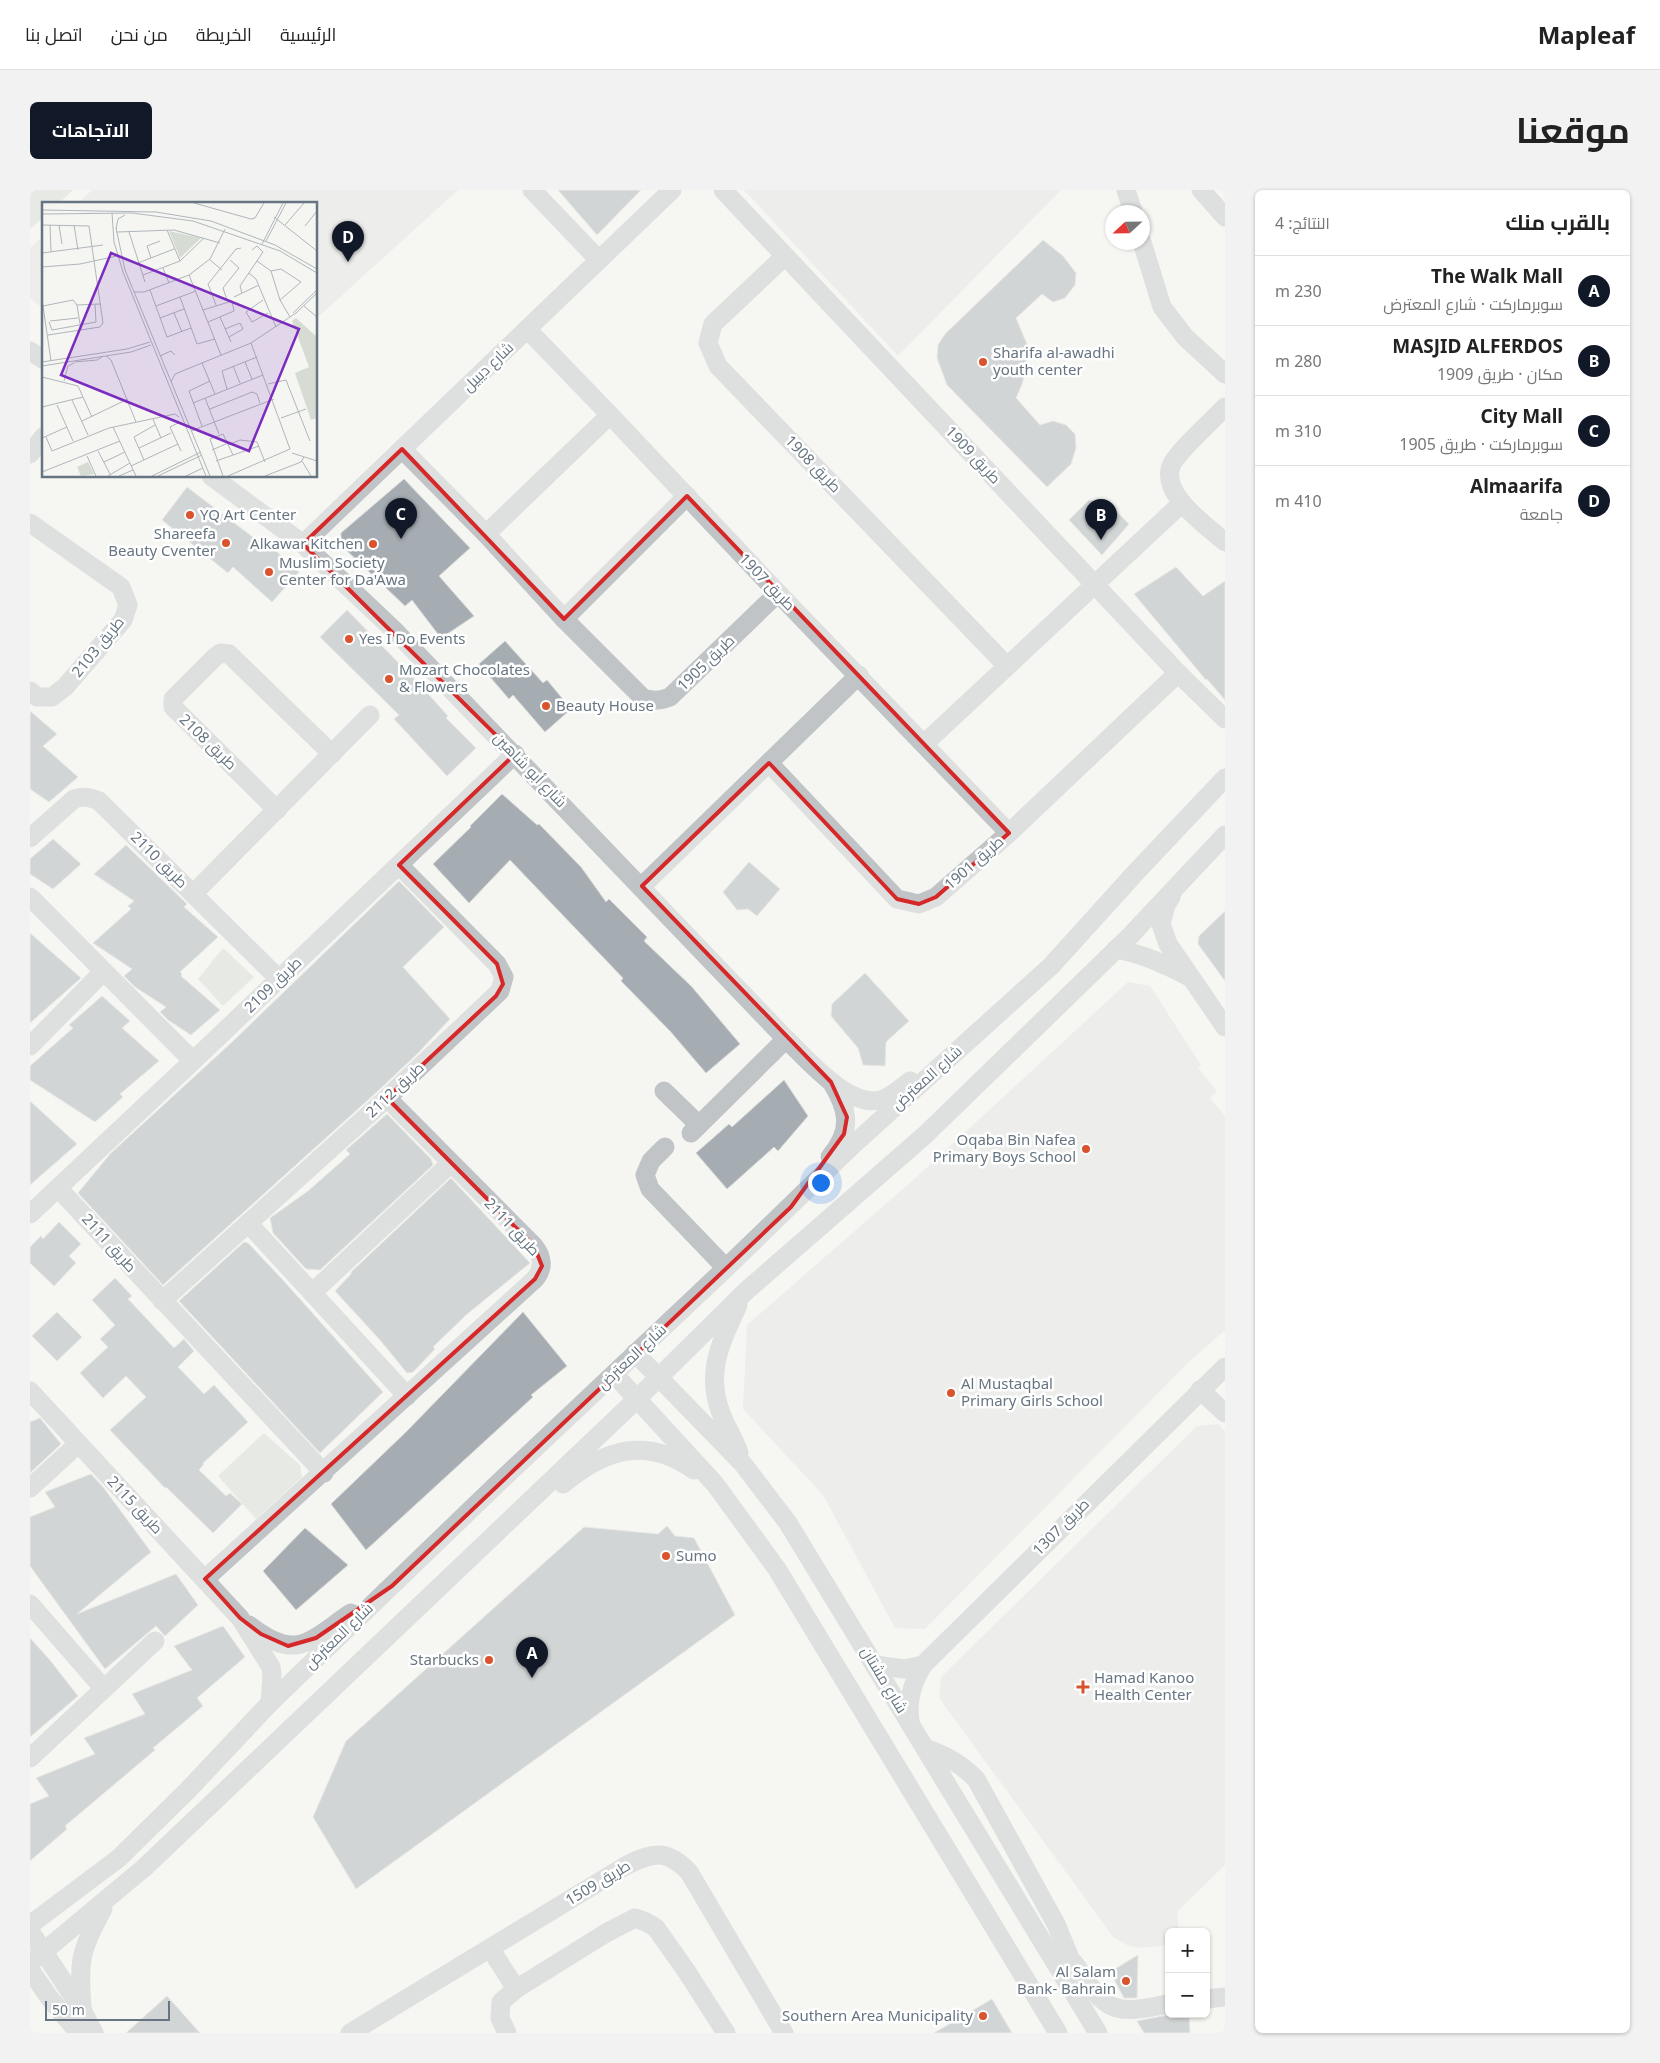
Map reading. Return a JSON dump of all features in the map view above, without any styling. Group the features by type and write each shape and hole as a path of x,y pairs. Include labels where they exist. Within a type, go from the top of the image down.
{"street":[{"path":"532,190 599,260"},
{"name":"شارع ديبيل","path":"303,544 672,190"},
{"name":"طريق 1909","path":"723,190 1178,673 1225,719"},
{"path":"1126,190 1131,205"},
{"path":"1201,190 1225,217"},
{"path":"1144,250 1162,307 1185,337 1225,374"},
{"name":"طريق 1908","path":"785,256 713,324 708,343 718,366 1007,666"},
{"name":"طريق 1907","path":"527,329 1009,833"},
{"path":"30,351 42,359"},
{"path":"1225,407 1172,464 1170,482 1174,493 1182,503 1225,542"},
{"path":"486,534 610,414"},
{"path":"30,454 42,439"},
{"name":"طريق 1905","path":"402,449 486,534 564,619 643,698 661,700 670,697 678,691 778,593"},
{"name":"شارع أبو شاهين","path":"214,478 303,544 396,632 642,886 786,1039 831,1082 841,1097 847,1117 844,1134 837,1148 791,1206"},
{"path":"564,619 687,496"},
{"path":"924,744 1182,503"},
{"name":"طريق 2103","path":"30,524 121,587 128,605 123,620 66,687 52,697 37,697 30,691"},
{"name":"طريق 2108","path":"277,810 173,707 173,699 214,657 221,653 229,654 332,754"},
{"name":"طريق 1901","path":"769,763 897,899 919,904 936,897 1009,833 1178,673"},
{"path":"642,886 859,675"},
{"path":"193,894 370,715"},
{"name":"طريق 2109","path":"30,1214 515,754"},
{"name":"شارع المعترض","path":"30,1925 119,1858 188,1790 270,1703 392,1586 854,1144 1051,966 1225,778"},
{"name":"طريق 2110","path":"30,838 74,798 91,798 99,802 279,979"},
{"path":"37,1958 145,1867 274,1746 658,1379 745,1292 925,1135 1116,949 1225,835"},
{"name":"طريق 2112","path":"162,1301 387,1098 496,996 503,984 504,977 497,964 399,865"},
{"path":"1178,885 1166,905 1162,924 1168,944 1225,1028"},
{"path":"30,897 193,1061"},
{"path":"1116,949 1141,954 1192,978"},
{"path":"30,1046 103,972"},
{"name":"شارع أبو شاهين","path":"831,1082 864,1100 881,1100 987,1023"},
{"path":"664,1091 695,1129 786,1039"},
{"name":"طريق 2111","path":"205,1579 324,1473 535,1279 542,1266 541,1259 534,1246 387,1098"},
{"path":"665,1147 651,1161 646,1175 650,1189 726,1268"},
{"path":"312,1293 451,1163"},
{"name":"طريق 2111","path":"58,1188 324,1473"},
{"path":"248,1223 407,1396"},
{"path":"743,1464 722,1417 716,1397 714,1380 717,1354 745,1292"},
{"name":"شارع مشتان","path":"635,1354 743,1464 788,1523 1098,2033"},
{"name":"طريق 1307","path":"911,1724 909,1699 912,1687 923,1665 1225,1367"},
{"path":"614,1374 715,1484 777,1569 1058,2033"},
{"path":"1200,1390 1225,1413"},
{"name":"طريق 2115","path":"30,1391 240,1618 271,1668 270,1703"},
{"path":"30,1488 78,1444"},
{"path":"500,1529 527,1515 588,1464 617,1452 646,1450 671,1456 715,1484"},
{"name":"طريق 2115","path":"240,1618 261,1634 280,1644 297,1645 316,1638 392,1586"},
{"path":"30,1604 104,1688"},
{"path":"30,1758 154,1641"},
{"path":"875,1665 904,1669 923,1665"},
{"path":"924,1748 962,1765 976,1779 1056,1924 1070,1958 1080,2004"},
{"name":"طريق 1509","path":"350,2033 627,1865 655,1854 668,1855 680,1862 689,1872 776,2030"},
{"path":"82,2010 81,1956 107,1900"},
{"path":"507,2033 500,2018 501,2002 516,1989 606,1933 635,1918 656,1928 688,1972 726,2033"},
{"path":"30,1932 37,1958 82,2010 94,2033"},
{"path":"490,1948 516,1989"},
{"path":"1070,1958 1104,2002 1115,2008 1128,2010 1165,2005"},
{"path":"30,1970 51,2000 79,2033"},
{"path":"1210,1999 1225,1997"},
{"path":"30,1999 51,2000"}],"highlighted area":[{"path":"402,449 564,619 687,496 1009,833 936,897 919,904 897,899 769,763 642,886 831,1082 847,1117 844,1134 791,1207 392,1586 316,1638 288,1646 261,1634 240,1618 205,1579 535,1279 542,1266 534,1246 387,1098 496,996 503,984 497,964 399,865 515,754 303,544"}],"shaded area":[{"path":"30,190 73,190 60,202 42,202 42,219 30,229"},
{"path":"92,190 458,190 318,317 318,202 79,202"},
{"path":"744,190 1061,190 898,356"},
{"path":"42,237 42,307 30,298 30,248"},
{"path":"223,948 254,977 223,1006 198,979"},
{"path":"1128,982 1150,986 1201,1065 1198,1068 1217,1091 1210,1098 1225,1116 1225,1330 1191,1360 925,1629 895,1628 823,1495 743,1409 747,1325 911,1182"},
{"name":"Hamad Kanoo Health Center","path":"1218,1424 1225,1431 1225,1865 1177,1912 1179,1928 1165,1928 1165,1945 1141,1948 1129,1946 1114,1938 939,1698 941,1677 1197,1426"},
{"path":"264,1433 300,1465 302,1477 256,1519 218,1476"}],"building":[{"path":"558,190 641,190 597,235"},
{"name":"Sharifa al-awadhi youth center","path":"1043,240 1063,256 1076,273 1075,285 1065,298 1053,302 1042,294 1016,318 1029,349 1027,366 1016,398 1040,425 1053,421 1066,425 1075,434 1076,448 1071,464 1047,487 947,385 937,358 938,345 945,334"},
{"path":"404,479 470,548 439,576 474,616 441,638 412,600 405,606 341,545 341,533"},
{"path":"187,487 262,544 265,541 299,572 272,602 233,567 228,573 162,520"},
{"path":"1089,500 1110,505 1129,524 1102,555 1069,520"},
{"path":"1176,567 1203,596 1225,581 1225,700 1134,594"},
{"path":"347,610 421,686 448,716 446,718 476,748 447,776 394,719 399,715 320,637"},
{"path":"505,641 543,683 547,680 571,709 545,732 513,695 509,699 479,664"},
{"path":"30,711 57,734 43,746 78,777 49,802 30,789"},
{"path":"502,794 537,825 539,824 581,867 606,902 609,899 647,937 644,941 692,987 740,1044 706,1073 670,1031 621,981 623,978 510,860 469,903 433,864"},
{"path":"53,839 81,864 53,889 30,874 30,859"},
{"path":"126,845 187,904 184,907 218,937 180,972 181,976 220,1010 191,1035 168,1020 160,1012 166,1007 135,987 124,976 132,969 93,943 131,909 128,906 134,901 94,874"},
{"path":"749,862 780,889 757,916 748,909 737,910 723,892"},
{"path":"399,881 444,927 403,967 450,1019 379,1090 163,1285 78,1193 110,1154 231,1043"},
{"path":"1225,911 1225,981 1198,944 1199,936"},
{"path":"30,933 81,978 30,1023"},
{"path":"865,973 909,1021 886,1042 885,1066 863,1065 858,1048 831,1016 832,1004"},
{"path":"102,996 130,1021 122,1028 159,1061 120,1094 123,1097 95,1122 30,1080 30,1066 73,1028 69,1025"},
{"path":"784,1080 808,1116 778,1151 774,1147 727,1189 696,1153 729,1124 732,1127"},
{"path":"30,1101 77,1144 30,1185"},
{"path":"387,1114 431,1159 433,1165 320,1270 306,1269 273,1233 270,1218 308,1191 350,1154 346,1150"},
{"path":"451,1178 530,1263 466,1315 433,1347 435,1349 413,1372 407,1373 335,1291 352,1273 350,1273"},
{"path":"59,1222 81,1244 69,1256 76,1263 54,1286 30,1263 30,1247 41,1236 43,1239"},
{"path":"244,1242 248,1243 282,1279 383,1392 320,1453 179,1301"},
{"path":"115,1278 132,1296 128,1299 174,1348 184,1339 194,1351 178,1367 204,1394 214,1385 248,1422 203,1463 199,1470 226,1496 230,1493 242,1504 213,1533 165,1488 110,1430 146,1397 126,1376 103,1398 80,1373 108,1347 100,1339 115,1325 92,1300"},
{"path":"57,1312 82,1337 57,1361 32,1336"},
{"path":"523,1312 567,1366 531,1395 533,1397 366,1550 331,1504 406,1432"},
{"path":"40,1418 61,1444 30,1473 30,1422"},
{"path":"91,1474 103,1487 151,1552 77,1614 176,1574 198,1605 165,1636 156,1626 105,1669 30,1566 30,1517 55,1507 45,1492"},
{"path":"667,1526 675,1536 694,1538 735,1615 356,1889 313,1817 346,1741 584,1527 658,1534"},
{"path":"305,1528 348,1565 296,1610 263,1571"},
{"path":"223,1626 245,1657 197,1698 203,1706 153,1748 155,1750 65,1826 67,1829 30,1861 30,1804 49,1796 36,1778 95,1754 84,1738 145,1714 132,1694 192,1670 174,1646"},
{"path":"30,1638 78,1696 30,1737"},
{"name":"Al Salam Bank- Bahrain","path":"1138,1955 1137,1998 1124,1998 1110,1972"},
{"path":"167,1996 200,2033 126,2033"},
{"name":"Southern Area Municipality","path":"992,1999 1012,2033 934,2033"},
{"path":"1165,2016 1165,2018 1189,2018 1190,2033 1144,2033 1137,2021"}],"place":[{"name":"Almaarifa","path":"348,262"},
{"name":"Sharifa al-awadhi youth center","path":"983,362"},
{"name":"YQ Art Center","path":"190,515"},
{"name":"City Mall","path":"401,539"},
{"name":"MASJID ALFERDOS","path":"1101,540"},
{"name":"Shareefa Beauty Cventer","path":"226,543"},
{"name":"Alkawar Kitchen","path":"373,544"},
{"name":"Muslim Society Center for Da'Awa","path":"269,572"},
{"name":"Yes I Do Events","path":"349,639"},
{"name":"Mozart Chocolates & Flowers","path":"389,679"},
{"name":"Beauty House","path":"546,706"},
{"name":"Oqaba Bin Nafea Primary Boys School","path":"1086,1149"},
{"name":"Al Mustaqbal Primary Girls School","path":"951,1393"},
{"name":"Sumo","path":"666,1556"},
{"name":"Starbucks","path":"489,1660"},
{"name":"The Walk Mall","path":"532,1678"},
{"name":"Hamad Kanoo Health Center","path":"1083,1687"},
{"name":"Al Salam Bank- Bahrain","path":"1126,1981"},
{"name":"Southern Area Municipality","path":"983,2016"}]}
